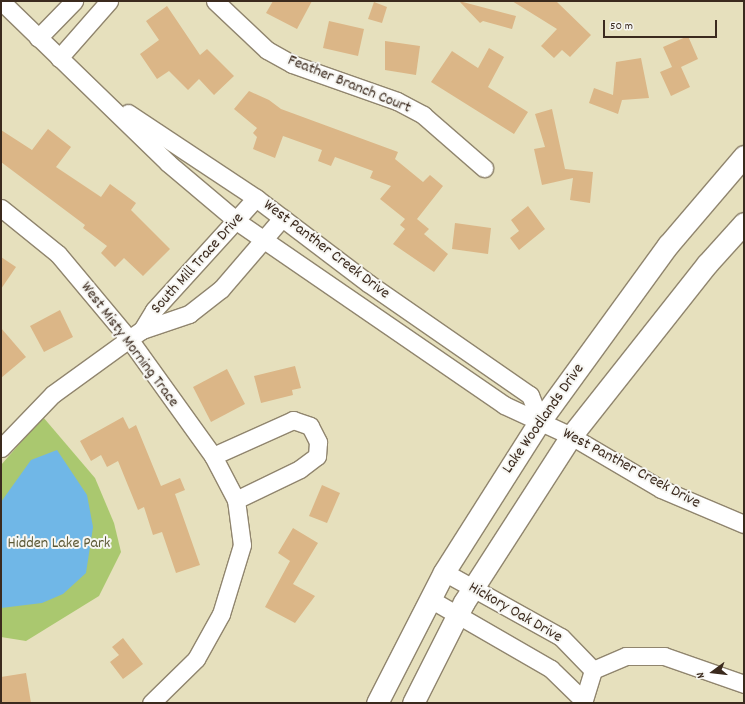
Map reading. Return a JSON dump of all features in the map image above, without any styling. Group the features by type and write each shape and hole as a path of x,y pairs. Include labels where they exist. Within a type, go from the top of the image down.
{"main road":[{"name":"Lake Woodlands Drive","path":"377,703 444,572 540,421 668,245 744,156"},
{"name":"Lake Woodlands Drive","path":"413,703 473,588 571,436 707,264 744,223"}],"street":[{"name":"West Panther Creek Drive","path":"1,1 168,163 238,222 504,405 571,436 661,488 744,524"},
{"path":"38,38 74,1"},
{"path":"59,58 109,1"},
{"name":"Feather Branch Court","path":"215,1 266,50 292,64 397,101 423,115 484,168"},
{"name":"West Panther Creek Drive","path":"96,92 256,198 368,283 530,395 540,421"},
{"name":"South Mill Trace Drive","path":"1,448 53,394 135,334 154,310 238,222 256,198"},
{"name":"West Misty Morning Trace","path":"1,208 58,254 135,334 213,456 236,500 242,545 221,614 196,659 151,703"},
{"name":"South Mill Trace Drive","path":"135,334 161,326 189,314 221,289 282,218"},
{"path":"213,456 293,420 310,426 318,442 317,456 300,469 236,500"},
{"name":"Hickory Oak Drive","path":"430,599 552,670 583,701 593,670 561,637 444,572"},
{"path":"593,670 626,656 664,656 744,684"}],"green space":[{"name":"Hidden Lake Park","path":"43,417 95,478 114,523 121,552 99,596 26,641 1,637 1,465"}],"water":[{"path":"57,450 87,495 93,527 86,573 63,594 42,603 1,608 1,502 31,460"}],"building":[{"path":"273,1 312,1 297,29 266,13"},
{"path":"459,1 516,16 512,29 483,21 480,23"},
{"path":"512,1 556,1 591,35 570,57 562,50 554,58 541,46 557,29"},
{"path":"374,2 387,7 382,23 368,19"},
{"path":"167,6 200,55 207,49 234,76 214,95 199,79 188,90 169,71 157,79 140,54 159,40 146,21"},
{"path":"329,21 364,29 358,56 323,48"},
{"path":"688,36 698,59 681,67 690,87 671,96 660,72 672,67 663,47"},
{"path":"385,41 420,46 416,75 385,70"},
{"path":"489,48 504,57 488,87 528,112 514,134 431,82 452,51 478,68"},
{"path":"641,58 649,98 622,100 618,114 589,103 594,88 613,95 616,62"},
{"path":"249,91 269,100 281,109 398,152 395,159 423,182 430,175 443,186 417,219 429,229 424,234 448,254 434,272 393,244 405,229 400,225 405,219 380,199 391,186 370,178 373,171 335,157 331,166 318,161 322,150 283,136 275,158 253,149 257,137 253,133 257,128 234,109"},
{"path":"552,109 565,169 593,172 590,203 570,200 573,178 542,185 534,149 545,147 535,114"},
{"path":"48,129 71,147 56,167 101,197 110,184 136,203 131,210 170,249 143,276 124,258 115,267 101,253 107,246 83,228 85,225 1,162 1,130 32,150"},
{"path":"528,206 545,229 519,250 510,238 519,231 511,220"},
{"path":"455,223 491,228 488,254 452,249"},
{"path":"1,257 16,267 1,289"},
{"path":"60,310 73,337 44,352 30,326"},
{"path":"1,328 26,357 1,378"},
{"path":"295,366 301,388 292,390 293,395 261,403 254,376"},
{"path":"227,369 245,404 211,422 193,387"},
{"path":"123,417 129,429 136,425 161,486 180,478 185,490 175,494 200,565 176,573 162,532 153,535 144,507 138,510 118,461 107,467 101,455 91,461 80,441"},
{"path":"322,485 340,493 327,523 309,516"},
{"path":"293,528 318,543 293,584 315,596 295,623 265,607 290,561 278,553"},
{"path":"123,638 143,664 123,679 110,662 119,655 112,647"},
{"path":"26,673 31,703 1,703 1,677"}]}
